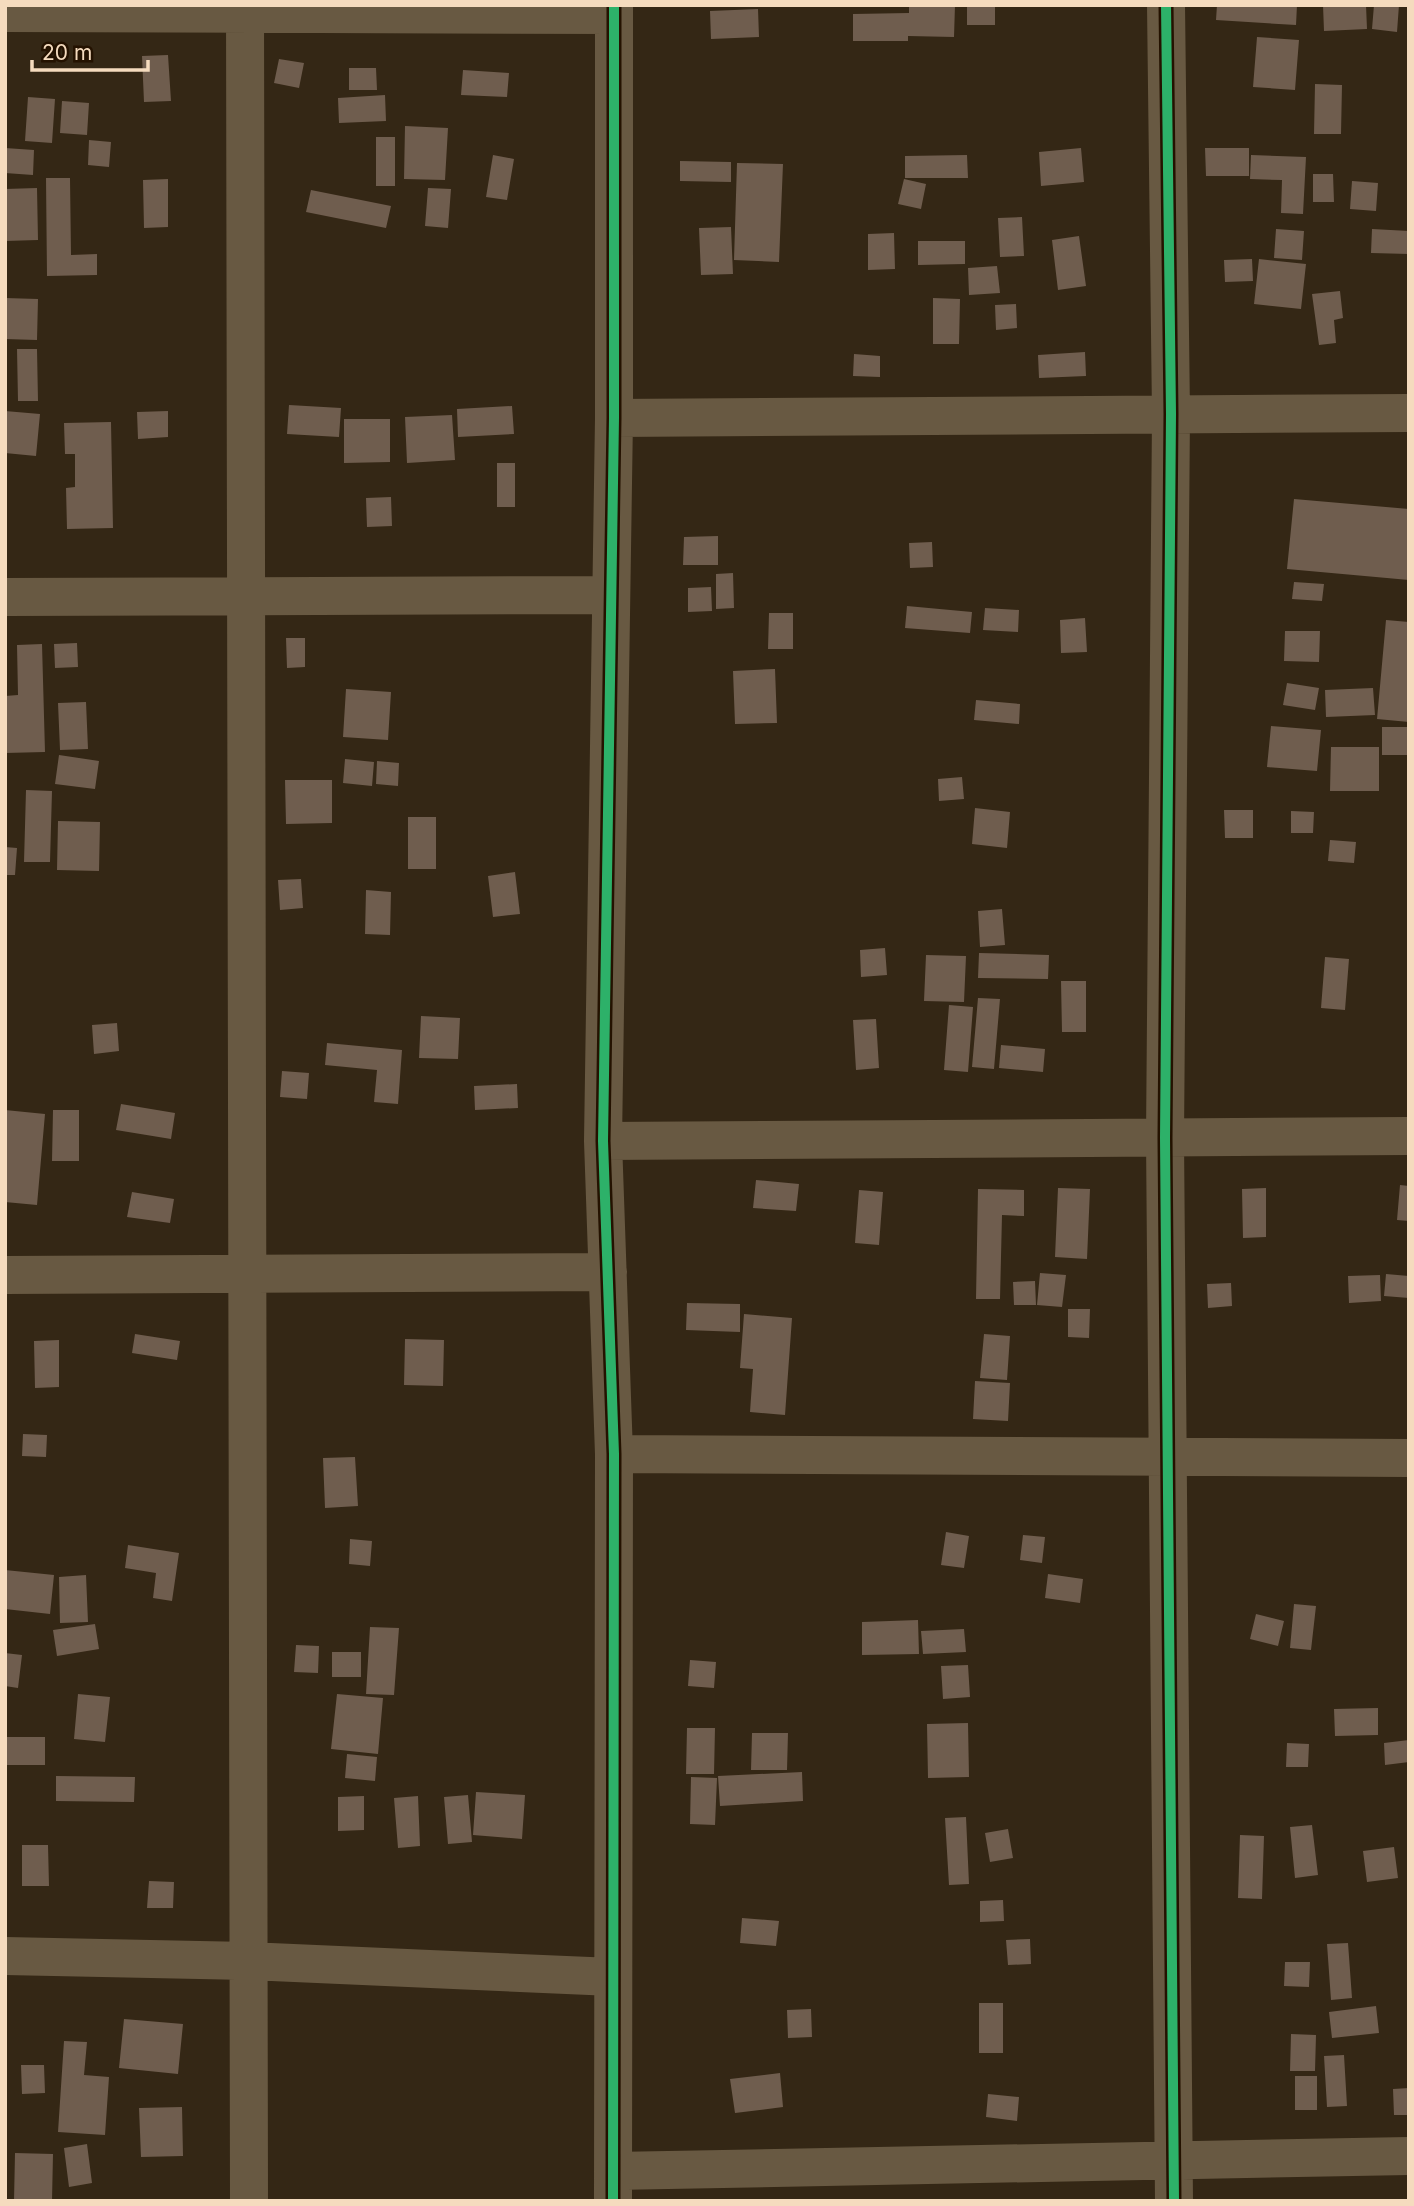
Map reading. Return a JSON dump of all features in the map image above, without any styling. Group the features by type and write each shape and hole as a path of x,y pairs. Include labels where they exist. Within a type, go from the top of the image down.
{"street":[{"path":"1166,5 1171,414 1165,1138 1174,2201"},
{"path":"245,10 249,2201"},
{"path":"5,13 614,10 614,418 604,1141 614,1454 613,2186 1173,2160 1409,2156"},
{"path":"614,418 1409,413"},
{"path":"5,597 611,594"},
{"path":"604,1141 1409,1136"},
{"path":"5,1275 608,1272"},
{"path":"614,1454 1409,1458"},
{"path":"5,1955 248,1961 613,1977"}],"building":[{"path":"909,5 955,5 954,37 908,36 908,41 853,41 853,14 909,13"},
{"path":"967,5 995,5 995,25 967,25"},
{"path":"1217,5 1297,5 1296,25 1216,20"},
{"path":"1323,5 1366,5 1367,29 1324,31"},
{"path":"1374,5 1399,5 1397,32 1372,29"},
{"path":"758,9 759,37 711,39 710,11"},
{"path":"1257,37 1299,40 1295,90 1253,87"},
{"path":"168,55 171,101 144,102 142,56"},
{"path":"279,59 304,63 299,88 274,83"},
{"path":"349,68 376,68 377,90 349,90"},
{"path":"463,70 509,73 507,97 461,95"},
{"path":"1315,84 1342,85 1341,134 1314,134"},
{"path":"385,95 386,121 339,123 338,98"},
{"path":"28,97 55,99 52,143 25,141"},
{"path":"62,101 89,103 87,135 60,133"},
{"path":"405,126 448,128 445,180 404,179"},
{"path":"376,137 395,137 395,186 376,186"},
{"path":"89,140 111,142 109,167 88,165"},
{"path":"5,148 34,150 33,175 5,173"},
{"path":"1081,148 1084,182 1041,186 1039,152"},
{"path":"1205,148 1249,148 1249,176 1206,176"},
{"path":"493,155 514,159 507,200 486,197"},
{"path":"967,155 968,178 905,178 905,156"},
{"path":"1251,155 1306,157 1303,214 1281,213 1282,180 1250,179"},
{"path":"680,161 731,162 731,182 680,181"},
{"path":"737,163 783,164 779,262 734,260"},
{"path":"1313,174 1333,174 1334,202 1313,202"},
{"path":"46,178 70,178 71,255 97,254 97,275 47,276"},
{"path":"168,179 168,227 144,228 143,180"},
{"path":"904,179 926,184 921,209 898,204"},
{"path":"1352,181 1378,183 1376,211 1350,209"},
{"path":"37,188 38,240 5,241 5,189"},
{"path":"428,188 451,189 448,228 425,226"},
{"path":"311,190 391,206 386,228 306,212"},
{"path":"1022,217 1024,256 1000,257 998,218"},
{"path":"731,227 733,274 701,275 699,228"},
{"path":"1276,229 1304,231 1302,260 1274,258"},
{"path":"1372,229 1409,231 1409,254 1371,253"},
{"path":"894,233 895,269 868,270 868,234"},
{"path":"1079,236 1086,286 1058,290 1052,240"},
{"path":"918,241 965,241 965,264 918,265"},
{"path":"1252,259 1253,281 1225,282 1224,260"},
{"path":"1259,259 1306,264 1301,309 1254,304"},
{"path":"997,266 1000,293 969,295 968,268"},
{"path":"1340,291 1343,318 1334,320 1336,343 1319,345 1312,294"},
{"path":"5,298 38,299 37,340 5,339"},
{"path":"933,298 960,299 959,344 933,344"},
{"path":"1016,304 1017,328 996,330 995,305"},
{"path":"17,349 37,349 38,401 18,401"},
{"path":"1085,352 1086,376 1039,378 1038,355"},
{"path":"854,354 880,356 880,377 853,376"},
{"path":"289,405 341,408 339,437 287,434"},
{"path":"512,406 514,434 458,437 457,409"},
{"path":"5,411 40,414 36,456 5,453"},
{"path":"168,411 168,437 138,439 137,412"},
{"path":"452,415 455,460 407,463 405,417"},
{"path":"344,419 390,419 390,462 344,463"},
{"path":"111,422 113,528 67,529 66,488 75,487 75,454 65,454 64,423"},
{"path":"497,463 515,463 515,507 497,507"},
{"path":"391,497 392,526 367,527 366,498"},
{"path":"1294,499 1409,509 1409,580 1287,569"},
{"path":"718,536 718,565 683,565 684,537"},
{"path":"932,542 933,567 910,568 909,543"},
{"path":"733,573 734,608 716,609 716,574"},
{"path":"1294,582 1324,584 1322,601 1292,599"},
{"path":"711,587 712,611 688,612 688,588"},
{"path":"907,606 972,612 970,633 905,628"},
{"path":"985,608 1019,610 1018,632 983,630"},
{"path":"769,613 793,613 793,649 768,649"},
{"path":"1085,618 1087,652 1061,653 1060,620"},
{"path":"1386,620 1409,622 1409,722 1377,719"},
{"path":"1285,631 1320,631 1319,662 1284,661"},
{"path":"286,638 305,638 305,667 287,668"},
{"path":"77,643 78,667 55,668 54,644"},
{"path":"42,644 45,752 5,753 5,696 18,695 17,645"},
{"path":"775,669 777,723 735,724 733,671"},
{"path":"1287,683 1319,688 1315,710 1283,705"},
{"path":"1373,688 1375,715 1326,717 1325,690"},
{"path":"346,689 391,692 388,740 343,737"},
{"path":"976,700 1020,704 1019,724 974,720"},
{"path":"86,702 88,749 60,750 58,703"},
{"path":"1271,726 1321,730 1317,771 1267,767"},
{"path":"1382,727 1409,727 1409,755 1382,755"},
{"path":"1331,747 1379,747 1379,791 1330,791"},
{"path":"59,755 99,761 95,789 55,784"},
{"path":"345,759 374,762 372,786 343,783"},
{"path":"377,761 399,763 398,786 376,784"},
{"path":"962,777 964,799 939,801 938,779"},
{"path":"285,780 332,780 332,823 286,824"},
{"path":"26,790 52,791 50,862 24,862"},
{"path":"975,808 1010,812 1007,848 972,844"},
{"path":"1224,810 1253,810 1253,838 1225,838"},
{"path":"1291,811 1314,812 1313,833 1291,833"},
{"path":"408,817 436,817 436,869 408,869"},
{"path":"58,821 100,822 99,871 57,870"},
{"path":"1330,840 1356,842 1354,863 1328,861"},
{"path":"5,847 17,848 15,875 5,875"},
{"path":"515,872 520,914 493,917 488,876"},
{"path":"301,879 303,908 280,910 278,880"},
{"path":"366,890 391,892 390,935 365,934"},
{"path":"1002,909 1005,945 980,947 978,911"},
{"path":"885,948 887,975 861,977 860,950"},
{"path":"979,953 1049,955 1048,979 978,978"},
{"path":"926,955 966,956 964,1002 924,1001"},
{"path":"1325,957 1349,959 1345,1010 1321,1008"},
{"path":"1061,981 1086,981 1086,1032 1062,1032"},
{"path":"978,998 1000,999 994,1069 972,1067"},
{"path":"949,1005 973,1007 968,1072 944,1070"},
{"path":"421,1016 460,1018 458,1059 419,1058"},
{"path":"876,1019 879,1068 856,1070 853,1020"},
{"path":"117,1023 119,1051 94,1054 92,1025"},
{"path":"327,1043 402,1050 398,1104 374,1102 377,1070 325,1065"},
{"path":"1001,1045 1045,1049 1043,1072 999,1068"},
{"path":"282,1071 309,1073 307,1099 280,1097"},
{"path":"517,1084 518,1108 475,1110 474,1086"},
{"path":"121,1104 175,1113 171,1139 116,1130"},
{"path":"5,1110 45,1114 37,1205 5,1202"},
{"path":"53,1110 79,1110 79,1161 52,1161"},
{"path":"756,1180 799,1184 796,1211 753,1208"},
{"path":"1400,1185 1409,1186 1409,1221 1397,1220"},
{"path":"1058,1188 1090,1189 1087,1259 1055,1257"},
{"path":"1266,1188 1266,1237 1243,1238 1242,1189"},
{"path":"978,1189 1024,1190 1024,1216 1002,1215 1000,1299 976,1299"},
{"path":"859,1190 883,1192 879,1245 855,1243"},
{"path":"132,1192 174,1199 170,1223 127,1217"},
{"path":"1040,1273 1066,1275 1062,1307 1037,1305"},
{"path":"1386,1274 1409,1276 1409,1298 1384,1296"},
{"path":"1380,1275 1381,1301 1349,1303 1348,1276"},
{"path":"1035,1281 1036,1305 1014,1305 1013,1282"},
{"path":"1231,1283 1232,1306 1208,1308 1207,1284"},
{"path":"687,1303 740,1304 740,1332 686,1330"},
{"path":"1068,1309 1090,1309 1089,1338 1068,1337"},
{"path":"744,1314 792,1318 785,1415 750,1412 753,1369 740,1368"},
{"path":"135,1334 180,1341 177,1360 132,1353"},
{"path":"984,1334 1010,1336 1007,1380 980,1378"},
{"path":"405,1339 444,1340 443,1386 404,1385"},
{"path":"59,1340 59,1387 35,1388 34,1341"},
{"path":"975,1381 1010,1383 1008,1421 973,1419"},
{"path":"23,1434 47,1435 46,1457 22,1456"},
{"path":"355,1457 358,1506 325,1508 323,1458"},
{"path":"946,1532 969,1536 964,1568 941,1565"},
{"path":"1023,1535 1045,1537 1042,1563 1020,1560"},
{"path":"350,1539 372,1541 370,1566 349,1564"},
{"path":"128,1545 179,1553 172,1601 153,1598 156,1573 125,1568"},
{"path":"5,1570 54,1575 50,1614 5,1609"},
{"path":"1048,1574 1083,1579 1080,1603 1045,1598"},
{"path":"86,1575 88,1622 60,1623 59,1577"},
{"path":"1294,1604 1316,1606 1311,1650 1290,1648"},
{"path":"1256,1614 1284,1621 1278,1646 1250,1639"},
{"path":"918,1620 919,1654 862,1655 862,1622"},
{"path":"95,1624 99,1649 57,1656 53,1630"},
{"path":"370,1627 399,1628 394,1695 366,1694"},
{"path":"964,1629 966,1652 923,1654 921,1631"},
{"path":"296,1645 319,1646 318,1673 294,1672"},
{"path":"332,1652 361,1652 361,1677 332,1677"},
{"path":"5,1653 22,1655 18,1688 5,1686"},
{"path":"690,1660 716,1662 714,1688 688,1686"},
{"path":"968,1665 970,1697 943,1699 941,1666"},
{"path":"78,1694 110,1697 105,1742 74,1739"},
{"path":"337,1694 383,1698 378,1754 331,1749"},
{"path":"1378,1708 1378,1735 1335,1736 1334,1709"},
{"path":"968,1723 969,1777 928,1778 927,1724"},
{"path":"687,1728 715,1728 714,1774 686,1774"},
{"path":"752,1733 788,1733 787,1770 751,1770"},
{"path":"5,1737 45,1737 45,1765 5,1765"},
{"path":"1409,1740 1409,1762 1385,1765 1384,1743"},
{"path":"1287,1743 1309,1744 1308,1767 1286,1767"},
{"path":"347,1754 377,1757 375,1781 345,1778"},
{"path":"802,1772 803,1801 720,1806 718,1776"},
{"path":"56,1776 135,1777 134,1802 56,1801"},
{"path":"691,1777 717,1778 715,1825 690,1824"},
{"path":"476,1792 525,1795 522,1839 473,1835"},
{"path":"468,1795 472,1842 448,1844 444,1797"},
{"path":"364,1796 364,1830 338,1831 338,1797"},
{"path":"418,1796 420,1846 398,1848 394,1798"},
{"path":"966,1817 969,1884 949,1885 945,1818"},
{"path":"1312,1825 1318,1875 1295,1878 1290,1827"},
{"path":"1008,1829 1013,1858 990,1862 985,1833"},
{"path":"1240,1835 1264,1836 1262,1899 1238,1898"},
{"path":"22,1845 48,1845 49,1886 22,1886"},
{"path":"1394,1847 1398,1878 1367,1882 1363,1851"},
{"path":"149,1881 174,1882 173,1908 147,1908"},
{"path":"1003,1900 1004,1921 980,1922 980,1901"},
{"path":"742,1918 779,1921 776,1946 740,1943"},
{"path":"1030,1939 1031,1964 1008,1965 1006,1940"},
{"path":"1348,1943 1352,1998 1331,2000 1327,1944"},
{"path":"1285,1962 1310,1962 1309,1987 1284,1986"},
{"path":"979,2003 1003,2003 1003,2053 979,2053"},
{"path":"1376,2006 1379,2033 1332,2038 1329,2012"},
{"path":"811,2009 812,2037 788,2038 787,2010"},
{"path":"124,2019 183,2024 178,2074 119,2068"},
{"path":"1291,2034 1316,2035 1315,2071 1290,2071"},
{"path":"64,2041 87,2042 84,2075 109,2077 105,2135 58,2132"},
{"path":"1344,2055 1347,2106 1327,2107 1324,2056"},
{"path":"21,2065 44,2065 45,2093 22,2094"},
{"path":"780,2073 783,2107 735,2113 730,2079"},
{"path":"1295,2076 1317,2076 1317,2110 1295,2110"},
{"path":"1409,2088 1409,2115 1394,2115 1393,2089"},
{"path":"988,2094 1019,2097 1017,2121 986,2117"},
{"path":"182,2107 183,2156 141,2157 139,2108"},
{"path":"87,2144 92,2183 69,2187 64,2148"},
{"path":"15,2153 53,2154 52,2201 14,2201"}],"cycle path":[{"path":"613,2201 614,1454 603,1141 614,418 614,5"},
{"path":"1166,5 1171,414 1165,1138 1174,2201"}]}
